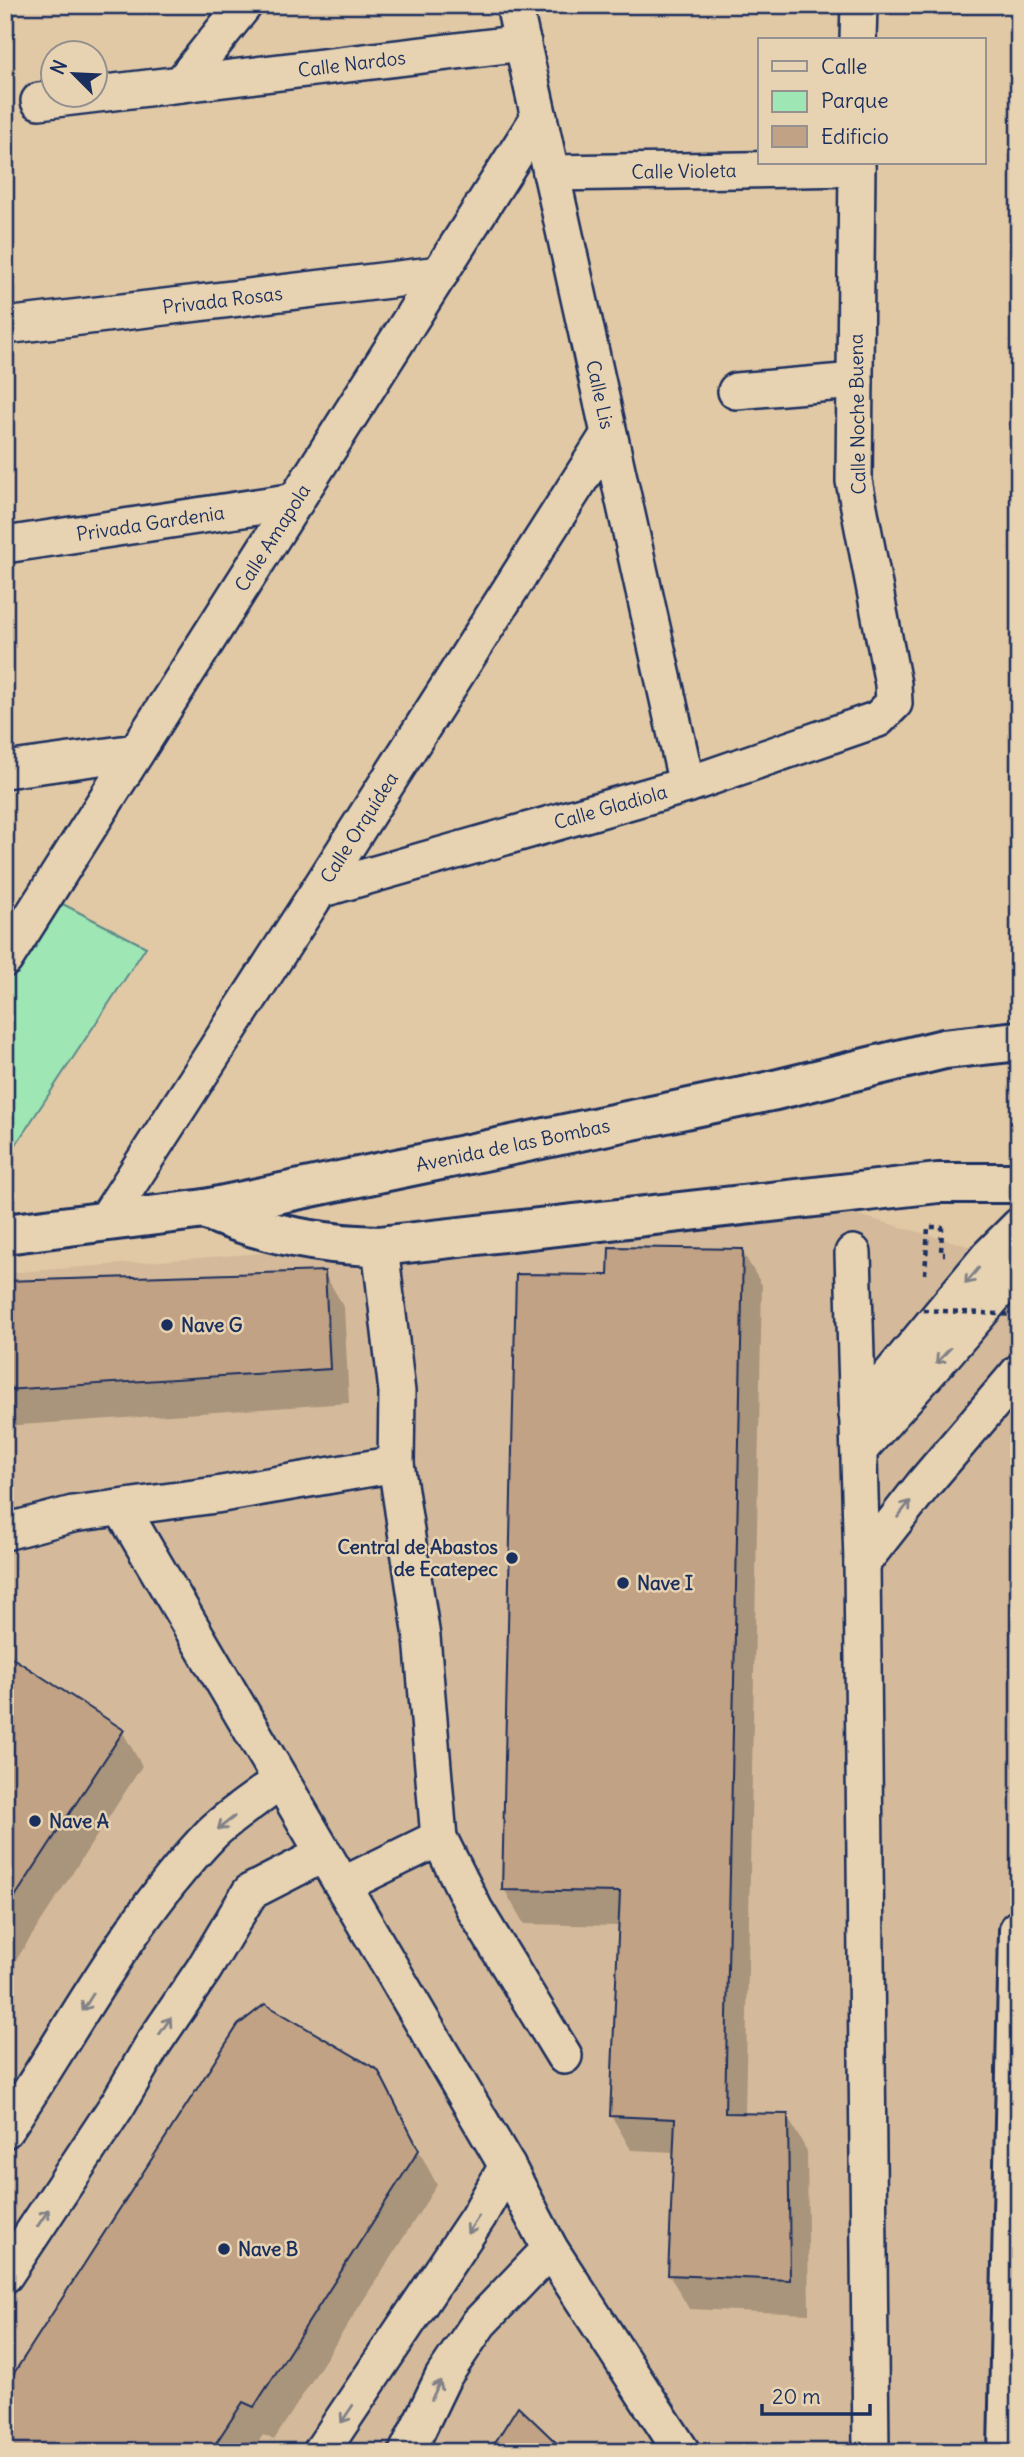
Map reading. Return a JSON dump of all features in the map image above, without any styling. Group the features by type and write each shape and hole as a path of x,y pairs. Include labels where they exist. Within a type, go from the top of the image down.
{"main road":[{"name":"Avenida de las Bombas","path":"5,1234 205,1209 771,1091 944,1049 1019,1041"},
{"path":"205,1209 236,1222 300,1240 380,1246 938,1183 1019,1183"},
{"path":"1008,2452 1019,1930"}],"street":[{"path":"181,84 244,5"},
{"name":"Calle Lis","path":"514,5 687,785"},
{"path":"858,38 859,5"},
{"name":"Calle Nardos","path":"108,93 523,43"},
{"name":"Calle Amapola","path":"5,959 539,117"},
{"name":"Calle Violeta","path":"551,173 857,166"},
{"name":"Calle Noche Buena","path":"857,166 854,481 893,684 894,703"},
{"name":"Privada Rosas","path":"5,326 440,274"},
{"path":"736,391 855,381"},
{"name":"Calle Orquídea","path":"106,1220 609,434"},
{"name":"Privada Gardenia","path":"5,545 296,500"},
{"name":"Calle Gladiola","path":"319,890 687,785 878,719 894,703"},
{"path":"5,770 136,752"},
{"path":"857,1415 989,1256 1019,1226"},
{"path":"380,1246 397,1392 396,1464 422,1637 439,1838 475,1910 564,2056"},
{"path":"853,1253 862,1563 871,2452"},
{"path":"859,1450 1019,1267"},
{"path":"862,1563 923,1485 1019,1372"},
{"path":"5,1532 73,1514 122,1509 396,1464"},
{"path":"122,1509 507,2166 550,2249 682,2452"},
{"path":"5,2130 128,1939 172,1879 214,1832 279,1781"},
{"path":"343,1885 439,1838"},
{"path":"5,2275 118,2104 250,1892 324,1854"},
{"path":"321,2452 478,2217 507,2166"},
{"path":"407,2452 443,2377 479,2323 550,2249"}],"path":[{"path":"925,1282 928,1227 942,1227 941,1254"},
{"path":"924,1296 923,1310 1019,1315"}],"shaded area":[{"name":"Central de Abastos de Ecatepec","path":"833,1208 1019,1260 1019,1843 1007,2452 5,2452 5,1273"}],"green space":[{"path":"55,900 146,947 5,1161 5,981"}],"building":[{"name":"Nave I","path":"609,1247 743,1249 725,2113 788,2114 790,2280 668,2275 675,2119 610,2116 620,1892 502,1890 516,1274 608,1275"},
{"name":"Nave G","path":"325,1271 330,1369 5,1390 5,1281"},
{"name":"Nave A","path":"5,1653 124,1730 5,1912"},
{"name":"Nave B","path":"265,2004 378,2070 419,2150 254,2407 243,2402 210,2452 5,2452 5,2387 238,2025"},
{"path":"518,2406 566,2452 489,2452"}],"place":[{"name":"Nave G","path":"167,1325"},
{"name":"Central de Abastos de Ecatepec","path":"512,1558"},
{"name":"Nave I","path":"623,1583"},
{"name":"Nave A","path":"35,1821"},
{"name":"Nave B","path":"224,2249"}]}
